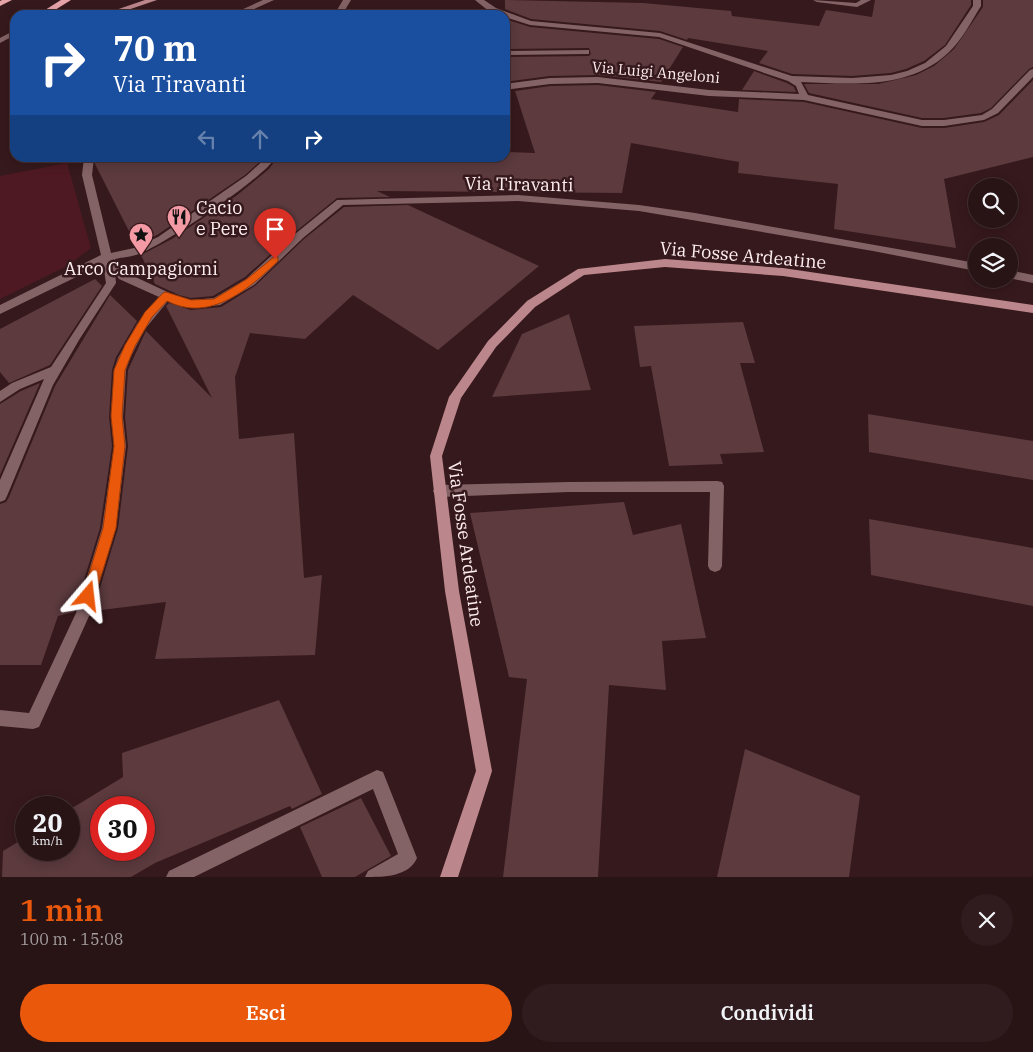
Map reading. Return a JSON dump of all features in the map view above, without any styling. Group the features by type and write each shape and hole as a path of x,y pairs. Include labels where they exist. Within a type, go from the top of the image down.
{"main road":[{"path":"0,4 8,0"},
{"path":"50,10 67,0"},
{"path":"121,10 154,0"},
{"name":"Via Fosse Ardeatine","path":"449,877 484,771 452,591 436,456 455,397 492,344 530,304 582,272 665,263 783,272 1033,309"}],"street":[{"path":"246,10 270,0"},
{"path":"479,0 493,10"},
{"path":"817,0 857,5 864,4 867,0"},
{"path":"791,79 882,79 910,74 929,66 946,52 977,6 977,0"},
{"path":"510,16 530,23 660,35 791,79 800,85 804,97"},
{"path":"510,53 586,52"},
{"name":"Via Luigi Angeloni","path":"510,86 550,81 598,80 709,93 804,97 922,122 961,121 984,117 995,111 1033,72"},
{"path":"0,496 21,443 55,370 83,322 111,283 107,257 87,175 89,162"},
{"path":"0,310 107,257 138,251 162,239 250,178 267,162"},
{"name":"Via Tiravanti","path":"107,257 123,276 175,300 191,304 216,302 250,282 299,236 341,202 518,198 639,208 748,224 968,265"},
{"path":"1018,276 1033,279"},
{"path":"0,718 34,721 83,614 109,528 120,446 117,416 120,370 124,358 141,327 166,296"},
{"path":"0,397 16,386 55,370"},
{"path":"440,491 569,487 717,486 715,566"},
{"path":"175,877 377,778 408,858 374,877"}],"shaded area":[{"path":"67,163 91,248 67,266 0,299 0,176"}],"building":[{"path":"505,0 643,3 731,11 732,16 819,26 826,10 872,17 875,0 971,0 971,5 945,45 924,61 891,73 852,76 792,74 759,63 768,51 688,38 687,40 660,31 531,19 505,9"},
{"path":"983,0 1033,0 1033,67 991,108 981,113 944,118 922,118 809,93 804,84 878,84 916,75 934,66 954,49 983,7"},
{"path":"510,21 530,27 659,39 683,47 661,82 598,75 550,76 510,81 510,57 589,56 591,54 589,48 510,49"},
{"path":"754,71 787,83 794,87 796,92 742,90"},
{"path":"1033,80 1033,157 944,179 956,248 834,229 838,184 738,173 739,162 631,143 622,193 377,191 390,197 337,198 245,277 213,296 191,298 179,295 155,284 141,255 172,239 236,196 269,169 274,162 510,162 510,152 535,153 515,91 550,86 598,85 656,92 651,99 738,112 739,99 804,102 922,128 944,128 984,122 999,115"},
{"path":"95,162 260,162 245,175 157,235 136,245"},
{"path":"408,205 539,266 438,350 353,295 305,339 250,333 235,377 239,439 294,433 304,578 322,575 315,655 155,659 166,602 93,611 118,528 128,446 125,417 128,370 146,331 212,398 166,306 169,303 191,310 221,307 255,286 304,239 344,207"},
{"path":"95,279 102,286 50,365 9,383 0,372 0,329"},
{"path":"110,295 137,321 116,357 112,370 109,417 112,446 100,528 74,612 58,616 41,665 0,665 0,504 6,502 9,497 55,386"},
{"path":"569,314 591,390 492,397 522,334"},
{"path":"743,322 755,363 740,363 764,452 720,454 723,464 669,466 651,366 640,367 634,326"},
{"path":"40,383 0,475 0,404 21,391"},
{"path":"868,414 1033,441 1033,480 869,452"},
{"path":"624,502 633,535 681,524 706,638 662,641 666,690 609,685 598,877 503,877 527,679 509,677 470,513"},
{"path":"869,519 1033,548 1033,606 871,575"},
{"path":"279,700 322,794 292,809 290,806 155,863 131,877 2,877 3,851 15,844 15,861 80,861 80,803 90,797 90,861 155,861 155,796 92,796 123,777 122,753"},
{"path":"745,749 860,796 849,877 717,877"},
{"path":"361,798 391,856 355,877 322,877 300,827"}],"place":[{"name":"Cacio e Pere","path":"179,238"},
{"name":"Arco Campagiorni","path":"141,256"}],"route":[{"path":"88,596 109,528 120,446 117,416 118,381 120,370 130,345 149,315 166,296 191,304 216,302 250,282 275,259"}]}
